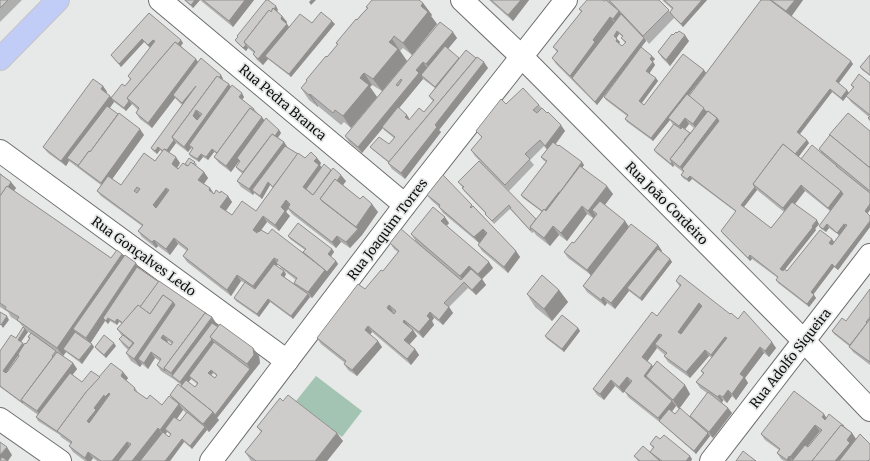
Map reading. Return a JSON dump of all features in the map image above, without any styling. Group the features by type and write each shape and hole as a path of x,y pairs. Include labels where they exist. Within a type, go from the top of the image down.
{"main road":[{"path":"0,58 58,0"}],"street":[{"name":"Rua Pedra Branca","path":"160,0 405,204"},
{"name":"Rua João Cordeiro","path":"462,0 522,57 803,340 870,410"},
{"name":"Rua Joaquim Torres","path":"211,461 405,204 566,0"},
{"name":"Rua Gonçalves Ledo","path":"0,151 287,361"},
{"name":"Rua Adolfo Siqueira","path":"711,461 870,255"},
{"path":"0,418 60,461"}],"green space":[{"path":"316,376 362,411 342,437 296,401"}],"building":[{"path":"0,0 8,0 0,8"},
{"path":"185,0 195,0 191,5"},
{"path":"203,0 245,0 229,21"},
{"path":"266,0 276,6 271,12 269,10 244,42 246,45 243,48 235,40"},
{"path":"372,0 419,0 423,3 421,6 428,12 403,43 394,36 389,42 398,49 373,79 364,73 362,75 360,78 369,85 343,116 335,110 333,113 301,88 326,56 327,57 338,44 336,43 356,19 357,20 368,8 366,7"},
{"path":"491,0 521,0 508,15"},
{"path":"587,0 606,0 619,11 613,19 610,17 593,40 595,42 570,76 552,58 558,51 553,47 582,11 579,9"},
{"path":"609,0 659,0 669,10 643,36"},
{"path":"664,0 702,0 681,24 670,12 673,8"},
{"path":"761,0 770,0 851,61 836,81 847,90 841,98 830,89 797,132 807,140 795,154 783,144 753,184 755,187 741,205 771,228 792,202 817,220 780,269 787,271 820,230 832,239 829,243 832,245 847,225 844,224 837,233 827,224 823,229 819,226 843,194 801,159 812,145 870,193 870,204 865,211 870,216 870,221 835,267 832,264 811,292 814,295 807,304 776,280 778,277 750,255 748,258 721,231 736,211 690,176 687,179 681,175 684,171 682,169 719,121 689,96"},
{"path":"771,0 795,0 786,11"},
{"path":"273,8 282,16 281,19 287,24 258,59 253,54 255,52 244,42 269,10 271,12"},
{"path":"321,12 332,21 289,74 265,56 300,14 312,23"},
{"path":"149,13 181,40 178,44 175,42 127,98 129,101 124,108 111,98 122,84 125,86 131,79 128,76 155,41 153,40 148,45 142,39 119,64 111,55"},
{"path":"621,14 644,38 595,102 572,78","holes":["617,31 623,36 621,38 626,42 622,46 616,41 617,39 614,36"]},
{"path":"440,22 453,32 426,64 423,62 416,70 419,73 358,147 345,136","holes":["401,79 402,80 398,86 396,85"]},
{"path":"679,31 685,35 666,60 658,52 672,34 673,35"},
{"path":"175,42 196,59 148,123 136,113 139,108 127,98"},
{"path":"445,46 459,58 435,87 421,75"},
{"path":"641,47 652,56 650,59 653,62 646,71 656,78 639,101 644,105 683,54 704,70 651,138 625,119 628,115 604,97"},
{"path":"466,50 476,58 389,162 370,147 379,137 389,144 395,137 382,127 398,107 407,115 405,117 409,120 419,108 424,112 434,100 429,96"},
{"path":"870,55 870,75 860,67"},
{"path":"477,57 484,62 435,125 437,127 401,173 388,163"},
{"path":"201,58 221,75 219,78 217,76 172,137 174,140 167,150 164,149 163,151 158,147 155,151 151,148 196,86 182,103 173,95"},
{"path":"859,74 870,83 870,115 846,96 854,87 851,85"},
{"path":"217,76 229,84 184,147 172,137","holes":["196,110 202,114 197,120 193,116"]},
{"path":"93,79 103,86 101,89 110,96 61,161 43,147"},
{"path":"232,85 242,93 239,97 254,109 253,110 250,108 217,153 212,149 206,157 201,154 197,159 189,154 193,148 189,145"},
{"path":"523,88 539,105 533,110 537,113 542,108 561,125 545,146 540,140 525,154 530,159 505,185 471,150 482,137 476,131 501,99 506,104"},
{"path":"687,94 704,108 693,124 685,118 679,126 668,118"},
{"path":"107,106 118,114 78,166 67,158"},
{"path":"250,108 262,117 226,166 214,157"},
{"path":"708,111 717,118 680,167 670,159"},
{"path":"119,113 140,129 101,183 78,166"},
{"path":"848,113 870,131 869,167 829,135"},
{"path":"266,118 279,130 275,136 272,134 243,172 236,167 240,161 237,158"},
{"path":"674,124 681,129 682,127 690,133 670,159 672,162 671,164 654,150"},
{"path":"272,134 284,142 249,189 237,181"},
{"path":"830,135 870,168 870,191 819,149"},
{"path":"553,142 582,162 560,192 545,210 544,209 542,211 521,195 547,161 541,157"},
{"path":"783,144 841,191 828,208 801,185 783,208 753,184"},
{"path":"285,146 298,154 273,187 268,182 260,196 252,190"},
{"path":"164,149 176,157 172,164 178,169 183,163 187,166 191,162 204,172 198,180 210,188 209,190 214,194 216,190 220,193 221,191 228,196 220,207 232,215 242,201 256,211 298,153 305,158 311,152 317,158 314,161 319,165 303,187 313,195 333,168 341,175 337,181 335,179 320,199 358,229 346,242 337,236 332,242 288,208 290,204 286,200 281,207 285,211 275,225 263,216 253,230 257,233 261,230 268,234 272,229 325,270 308,292 294,283 297,278 276,263 278,260 274,258 253,286 237,275 227,290 183,256 188,249 174,238 166,249 154,240 152,242 138,231 143,225 97,191 108,176 121,185 144,153 155,161","holes":["137,187 140,189 137,193 134,191","166,188 169,190 156,208 153,205"]},
{"path":"189,158 195,162 193,164 191,162 188,166 185,164"},
{"path":"479,161 536,219 530,227 530,230 509,205 492,221 462,188 464,187 458,182"},
{"path":"324,164 331,170 313,195 306,189"},
{"path":"580,166 607,186 588,211 582,206 561,233 553,226 544,238 530,227 544,209 546,211"},
{"path":"0,174 11,182 0,196"},
{"path":"443,175 472,205 470,207 471,208 473,206 516,251 504,267 478,245 487,233 483,229 474,237 439,207 440,205 427,195"},
{"path":"335,179 360,199 363,196 372,204 356,227 320,199"},
{"path":"7,186 111,258 117,250 122,254 57,348 17,320 19,317 5,309 6,307 0,303 0,196"},
{"path":"600,201 625,221 587,270 564,252 572,242 574,243 597,214 592,210"},
{"path":"433,207 445,217 441,221 489,262 478,274 469,266 460,276 411,234"},
{"path":"298,223 332,249 328,254 336,261 327,272 303,252 306,249 288,236"},
{"path":"631,224 658,245 611,303 603,297 601,300 583,286"},
{"path":"401,229 461,280 471,269 482,279 472,290 464,282 444,303 449,307 439,320 430,312 427,316 430,319 419,332 404,320 403,322 413,330 404,340 415,349 407,359 368,326 365,330 378,341 352,370 344,364 346,361 317,338 358,284 365,289 381,270 383,271 399,251 390,243","holes":["389,305 396,311 394,314 387,308"]},
{"path":"658,249 670,259 640,298 627,288"},
{"path":"125,255 136,263 86,338 73,329"},
{"path":"274,264 284,271 281,275 308,294 291,316 268,299 257,314 234,298 245,282 255,289"},
{"path":"137,267 159,282 140,307 138,305 123,323 117,319 115,322 108,318 106,321 103,318"},
{"path":"542,275 559,290 544,309 527,294"},
{"path":"680,275 738,319 744,311 772,342 765,351 760,347 740,374 744,377 732,394 728,390 723,397 719,395 718,397 696,382 704,373 701,371 727,338 725,337 711,355 705,350 686,372 664,356 667,353 655,344 662,335 659,334 642,357 652,365 644,376 672,401 658,418 624,391 632,381 627,377 619,387 611,380 600,394 593,389 652,312 657,316 681,285 676,281","holes":["699,303 702,306 681,334 678,332"]},
{"path":"159,281 207,314 205,313 164,368 165,371 157,365 161,359 151,352 144,363 138,359 175,305 163,295 150,314 140,307","holes":["163,335 173,342 171,345 161,338"]},
{"path":"870,289 870,317 850,345 832,331 842,318 846,321"},
{"path":"163,295 173,302 134,359 126,353 134,343 117,329 138,305 150,314"},
{"path":"0,312 7,316 1,325 0,324"},
{"path":"205,313 212,317 171,373 164,368"},
{"path":"562,315 578,328 562,349 545,336"},
{"path":"870,319 870,362 849,347"},
{"path":"212,323 218,327 210,337 212,339 180,382 172,376"},
{"path":"220,324 253,348 254,355 247,364 210,337"},
{"path":"23,327 25,329 18,340 23,343 3,371 6,373 8,371 19,356 18,354 25,343 26,344 30,338 28,337 31,333 56,351 21,400 23,403 0,386 0,351 11,335 16,338"},
{"path":"75,332 92,344 79,360 63,349"},
{"path":"104,335 114,343 104,355 95,347"},
{"path":"123,335 133,343 129,348 119,339"},
{"path":"214,342 250,369 215,415 181,386 186,380 195,387 198,383 189,376","holes":["211,370 217,375 215,378 208,373"]},
{"path":"57,352 73,363 37,411 21,400"},
{"path":"657,361 685,385 673,400 646,376"},
{"path":"111,363 123,372 121,376 135,388 134,390 147,399 150,395 162,405 169,396 179,404 160,430 158,428 132,461 118,461 131,444 127,442 112,461 101,461 88,452 85,458 69,446 72,442 57,431 86,392","holes":["109,393 110,394 89,423 87,421 96,410 94,408 104,395 105,397"]},
{"path":"91,371 100,377 86,392 57,431 58,432 36,417 70,373 82,382"},
{"path":"178,384 213,412 203,424 170,395"},
{"path":"794,391 824,414 822,417 825,420 829,414 844,426 841,425 812,461 792,461 805,445 808,447 822,430 815,425 787,460 777,453 780,449 761,434"},
{"path":"708,392 728,408 709,432 690,416"},
{"path":"288,395 337,433 315,461 256,461 245,452 262,431 257,427 280,398 283,401"},
{"path":"680,408 708,433 694,451 659,421 669,409 675,414"},
{"path":"187,412 205,427 190,446 182,439 165,461 140,461 163,432 169,437 171,434 165,429 174,417 180,421"},
{"path":"841,425 852,433 847,440 850,443 835,461 812,461"},
{"path":"860,434 870,444 870,459 868,461 839,461"},
{"path":"664,435 690,456 686,461 662,461 650,452 654,447 650,444 656,436 660,439"},
{"path":"0,442 7,447 0,455"},
{"path":"643,446 660,461 640,461 634,456"},
{"path":"743,451 756,461 736,461"},
{"path":"2,457 8,461 0,461"}]}
